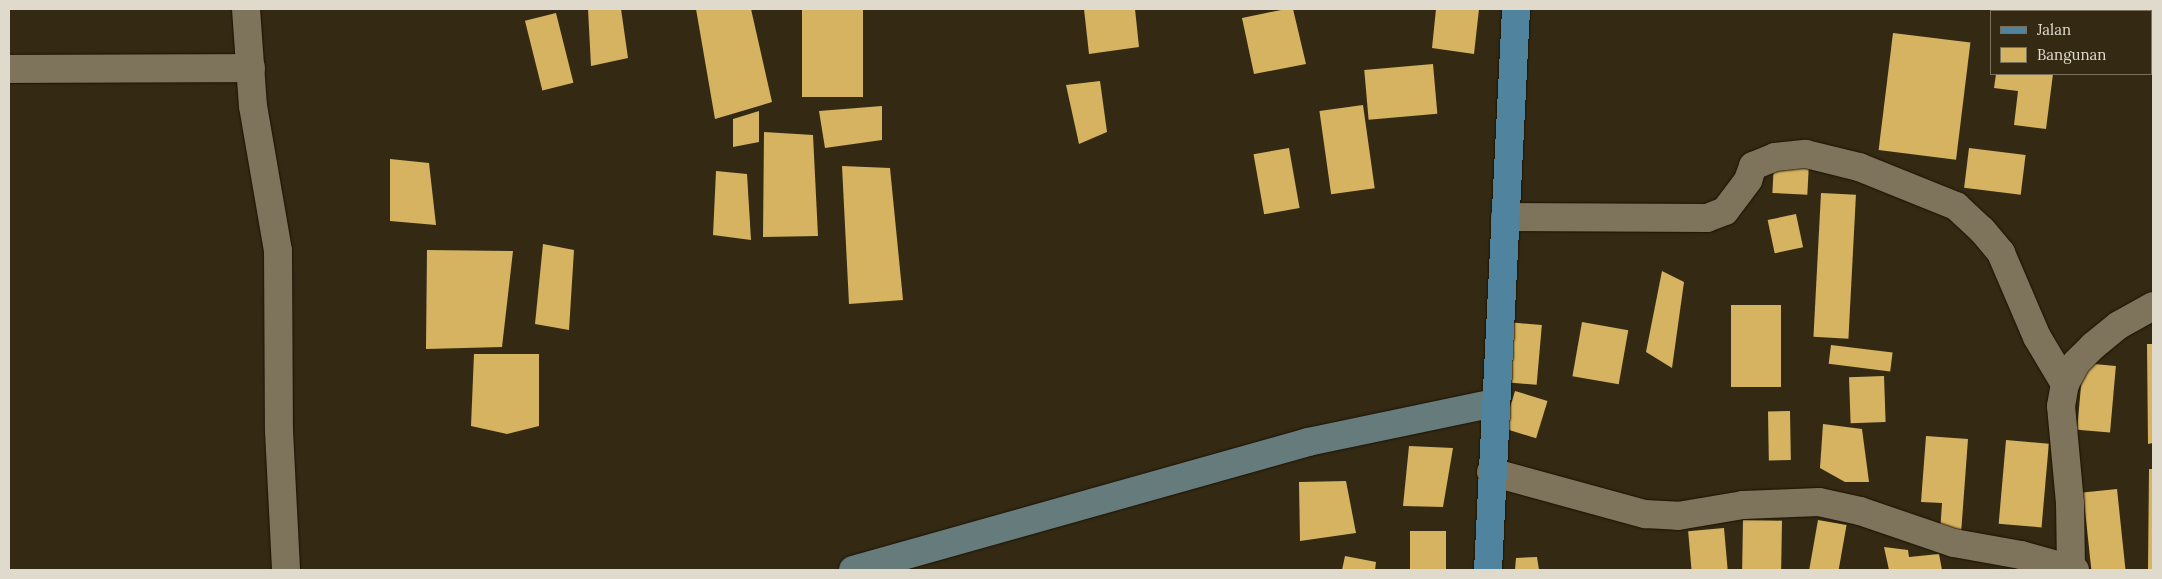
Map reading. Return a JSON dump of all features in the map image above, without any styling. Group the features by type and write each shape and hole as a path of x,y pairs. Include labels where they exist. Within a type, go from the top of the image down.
{"main road":[{"path":"1488,570 1494,403 1516,9"}],"street":[{"path":"246,9 253,106 278,251 279,431 286,570"},
{"path":"9,69 250,68"},
{"path":"1505,218 1707,218 1725,211 1748,180 1753,166 1775,157 1806,154 1859,167 1956,206 1982,230 2001,253 2037,337 2065,384"},
{"path":"1491,472 1645,514 1678,516 1743,505 1819,502 1860,510 1954,543 2073,568 2070,503 2061,406 2065,384 2076,364 2093,346 2118,325 2153,306"},
{"path":"853,570 1282,449 1494,403"}],"building":[{"path":"588,9 621,9 628,58 591,66"},
{"path":"696,9 751,9 772,102 715,119"},
{"path":"802,9 863,9 863,97 802,97"},
{"path":"1084,9 1135,9 1139,47 1089,54"},
{"path":"1293,9 1306,64 1254,74 1242,18"},
{"path":"1436,9 1479,9 1474,54 1432,48"},
{"path":"1995,9 2106,9 2050,10"},
{"path":"556,13 573,83 542,91 525,21"},
{"path":"1893,33 1970,43 1956,160 1879,150"},
{"path":"1433,64 1437,114 1369,120 1364,70"},
{"path":"1996,75 2053,75 2046,129 2014,125 2018,91 1994,88"},
{"path":"1100,81 1107,132 1079,144 1066,85"},
{"path":"1363,105 1375,188 1331,194 1319,111"},
{"path":"882,106 882,140 825,148 819,111"},
{"path":"759,111 759,142 733,147 733,119"},
{"path":"764,132 813,135 818,236 763,237"},
{"path":"1289,148 1300,208 1264,214 1254,154"},
{"path":"1969,148 2026,155 2021,195 1964,188"},
{"path":"390,159 429,163 436,225 390,221"},
{"path":"1774,162 1809,164 1807,195 1772,193"},
{"path":"842,166 890,168 903,300 849,304"},
{"path":"716,171 747,174 751,240 713,235"},
{"path":"1821,193 1856,195 1848,339 1813,337"},
{"path":"1796,214 1803,247 1775,253 1768,220"},
{"path":"543,244 574,250 569,330 535,324"},
{"path":"427,250 513,251 502,347 426,349"},
{"path":"1662,271 1684,282 1672,368 1646,352"},
{"path":"1731,305 1781,305 1781,387 1731,387"},
{"path":"1507,322 1542,325 1537,385 1502,382"},
{"path":"1582,322 1628,330 1619,384 1572,376"},
{"path":"2147,344 2153,344 2153,443 2148,444"},
{"path":"1831,345 1893,353 1890,371 1829,364"},
{"path":"474,354 539,354 539,426 507,434 471,426"},
{"path":"2083,363 2116,366 2110,433 2077,430"},
{"path":"1884,376 1886,422 1851,423 1849,377"},
{"path":"1515,391 1548,401 1536,438 1504,428"},
{"path":"1768,411 1790,411 1791,460 1769,460"},
{"path":"1823,424 1862,429 1869,482 1845,482 1820,468"},
{"path":"1926,436 1968,439 1961,534 1940,533 1942,503 1921,502"},
{"path":"2006,440 2049,444 2042,527 1999,524"},
{"path":"1409,446 1453,448 1443,507 1403,506"},
{"path":"2149,469 2153,469 2153,570 2148,570"},
{"path":"1346,481 1356,533 1300,541 1299,482"},
{"path":"2117,489 2125,570 2091,570 2083,493"},
{"path":"1743,520 1782,521 1781,570 1742,570"},
{"path":"1818,520 1847,525 1839,570 1809,569"},
{"path":"1724,528 1728,570 1692,570 1688,531"},
{"path":"1410,531 1446,531 1446,570 1410,570"},
{"path":"1884,547 1908,550 1909,557 1939,554 1942,570 1889,570"},
{"path":"1345,556 1376,562 1375,570 1342,570"},
{"path":"1537,557 1539,570 1515,570 1516,558"}]}
